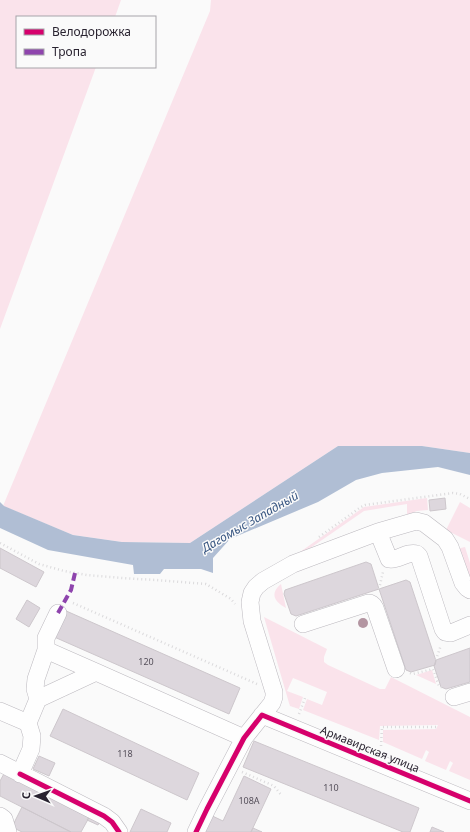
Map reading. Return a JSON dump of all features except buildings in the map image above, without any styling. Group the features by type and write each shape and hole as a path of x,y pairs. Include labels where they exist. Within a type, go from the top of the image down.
{"street":[{"path":"196,832 244,738 272,703 274,697 274,692 252,621 250,602 252,593 256,587 263,581 293,564 378,532 416,521 424,523 445,538 450,547 463,582 470,590"},
{"path":"378,532 389,559 392,560 411,553 419,556 445,632 451,632 470,625"},
{"path":"303,624 371,603 374,605 396,669"},
{"path":"20,774 31,749 32,736 28,724 38,700 35,689 36,679 46,650 46,638 58,613"},
{"path":"46,650 244,738"},
{"path":"38,700 96,672"},
{"path":"454,697 470,692"},
{"path":"0,711 28,724"},
{"name":"Армавирская улица","path":"262,716 470,801"},
{"path":"0,763 104,816 112,822 118,832"},
{"path":"0,816 4,819 8,832"}],"path":[{"path":"0,543 39,564 64,571 87,575 206,584 231,599 236,605"},
{"path":"379,589 384,570"},
{"path":"73,603 274,692"},
{"path":"436,660 441,642"},
{"path":"300,714 305,698"},
{"path":"381,746 382,727 437,727"},
{"path":"229,767 274,786 282,796"}],"shaded area":[{"path":"0,0 121,0 115,16 16,16 16,68 96,68 0,329"},
{"path":"211,0 470,0 470,453 422,446 338,446 190,543 122,542 73,535 3,506 210,11"},
{"path":"427,498 428,510 417,511 407,515 407,504 364,511 309,549 300,552 364,507"},
{"path":"460,502 470,508 470,542 446,530"},
{"path":"465,547 470,563 470,576 466,578 456,549"},
{"path":"281,584 286,608 276,600 274,594"},
{"path":"264,617 327,649 324,662 328,665 380,689 385,689 391,677 470,717 470,780 449,771 453,763 450,761 446,770 425,761 429,752 426,750 422,759 383,742 383,730 436,729 438,725 380,726 379,740 303,710 307,699 322,705 327,692 293,678 287,691 303,697 299,709 290,706"},
{"path":"432,670 436,684 416,675"}],"water":[{"name":"Дагомыс Западный","path":"338,446 422,446 470,453 470,475 438,467 382,473 356,480 318,502 230,539 213,558 213,573 201,569 164,569 160,574 134,574 133,565 48,550 0,528 0,502 4,506 73,535 122,542 190,543"}],"marked path":[{"path":"58,613 71,590 75,573"}],"cycle path":[{"path":"196,832 244,738 262,715 470,801"},
{"path":"20,774 104,816 112,822 119,832"}]}
